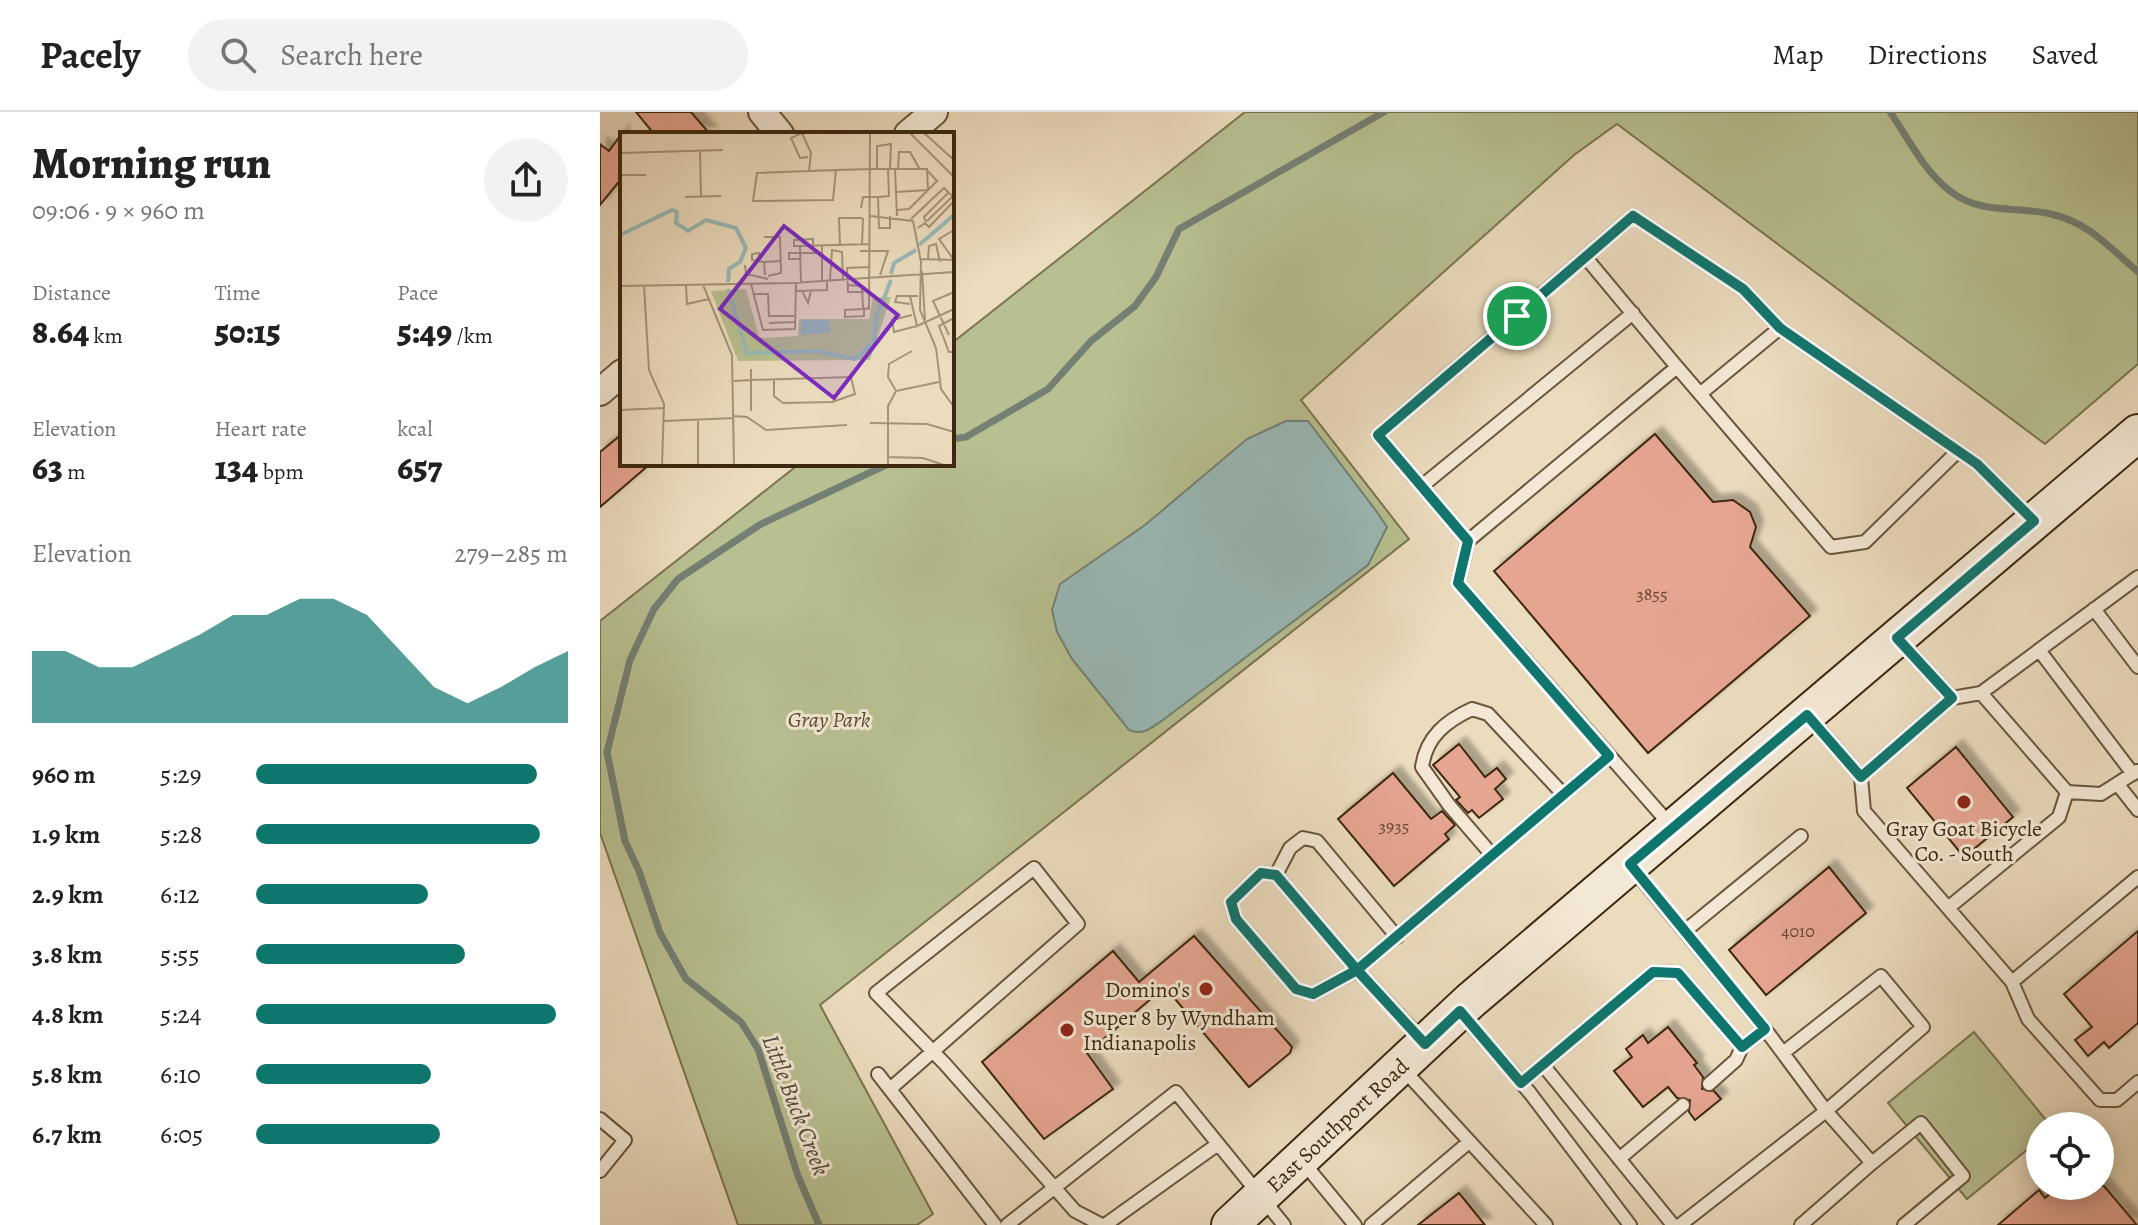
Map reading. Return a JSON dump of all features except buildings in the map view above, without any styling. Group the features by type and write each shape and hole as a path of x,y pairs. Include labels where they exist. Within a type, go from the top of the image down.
{"main road":[{"name":"East Southport Road","path":"1230,1225 1460,1011 2138,433"}],"street":[{"path":"762,112 778,132"},
{"path":"910,132 934,112"},
{"path":"600,392 620,375"}],"lane":[{"path":"1468,541 1378,435 1587,259 1633,216 1743,289 1780,328 1977,464 2034,521"},
{"path":"1587,259 1831,547 1865,542 1958,451"},
{"path":"1422,486 1633,313"},
{"path":"1700,394 1780,328"},
{"path":"1672,828 1458,583 1468,541 1677,367"},
{"path":"1861,777 1952,698 1981,693 2138,577"},
{"path":"2094,609 2138,667"},
{"path":"1897,638 1952,698"},
{"path":"1981,693 2067,792 2101,794 2119,786 2136,773 2039,650"},
{"path":"1492,855 1449,805 1422,767 1424,752 1445,725 1472,709 1488,714 1563,794"},
{"path":"1807,715 1861,777 1864,811 2012,982 2028,1019 2100,1100 2117,1100 2138,1082"},
{"path":"1546,1225 1469,1142 1357,970 1276,875 1261,873 1231,902 1236,919 1286,978 1296,989 1313,994 1357,970 1609,756"},
{"path":"2119,786 2138,810"},
{"path":"1948,908 2059,817 2067,792"},
{"path":"1685,931 1801,836"},
{"path":"1276,875 1290,848 1303,838 1317,841 1397,937"},
{"path":"1630,864 1765,1029 1826,1111 1872,1163"},
{"path":"890,1089 930,1050 1078,924 1034,868 876,993 930,1050 1056,1186 1075,1211 1104,1225 1218,1144"},
{"path":"2012,982 2138,877"},
{"path":"1521,1083 1653,972 1678,973 1742,1047"},
{"path":"1680,1225 1826,1111 1923,1027 1881,976 1783,1053"},
{"path":"1460,1011 1521,1083 1630,1225"},
{"path":"1709,1084 1736,1060 1742,1047 1765,1029"},
{"path":"1543,1065 1673,1225"},
{"path":"878,1074 995,1225"},
{"path":"1007,1225 1176,1092 1284,1225"},
{"path":"1619,1159 1683,1105"},
{"path":"600,1119 625,1140 600,1171"},
{"path":"1801,1225 1921,1123 1963,1176 1904,1225"},
{"path":"1371,1225 1469,1142"},
{"path":"1301,1160 1355,1225"}],"green space":[{"name":"Gray Park","path":"1245,112 2138,112 2138,364 2045,444 1617,124 1574,155 1301,400 1409,539 820,1005 933,1214 917,1225 738,1225 600,833 600,621 796,466 954,466 954,341"},
{"path":"1974,1032 2040,1112 2026,1112 2026,1151 1967,1199 1888,1103"}],"water":[{"path":"1286,421 1308,421 1387,527 1368,565 1163,720 1143,732 1129,730 1072,659 1057,632 1052,610 1060,584 1145,525 1247,439"}],"waterway":[{"name":"Little Buck Creek","path":"954,439 966,437 1048,389 1091,341 1135,306 1156,277 1179,229 1384,112"},
{"name":"Little Buck Creek","path":"1890,112 1932,174 1962,199 1986,207 2064,218 2098,237 2138,272"},
{"name":"Little Buck Creek","path":"819,1225 798,1176 758,1049 741,1022 686,979 660,933 639,871 625,841 607,752 630,660 654,609 678,579 761,524 884,466"}],"place":[{"name":"Gray Goat Bicycle Co. - South","path":"1964,802"},
{"name":"Domino's","path":"1206,989"},
{"name":"Super 8 by Wyndham Indianapolis","path":"1067,1030"}],"route":[{"path":"1517,316 1378,435 1468,541 1458,583 1609,756 1357,970 1276,875 1261,873 1231,902 1236,919 1296,989 1313,994 1334,986 1357,970 1425,1044 1460,1011 1521,1083 1653,972 1678,973 1742,1047 1765,1029 1630,864 1807,715 1861,777 1952,698 1897,638 2034,521 1977,464 1780,328 1743,289 1633,216 1612,238 1517,316"}]}
